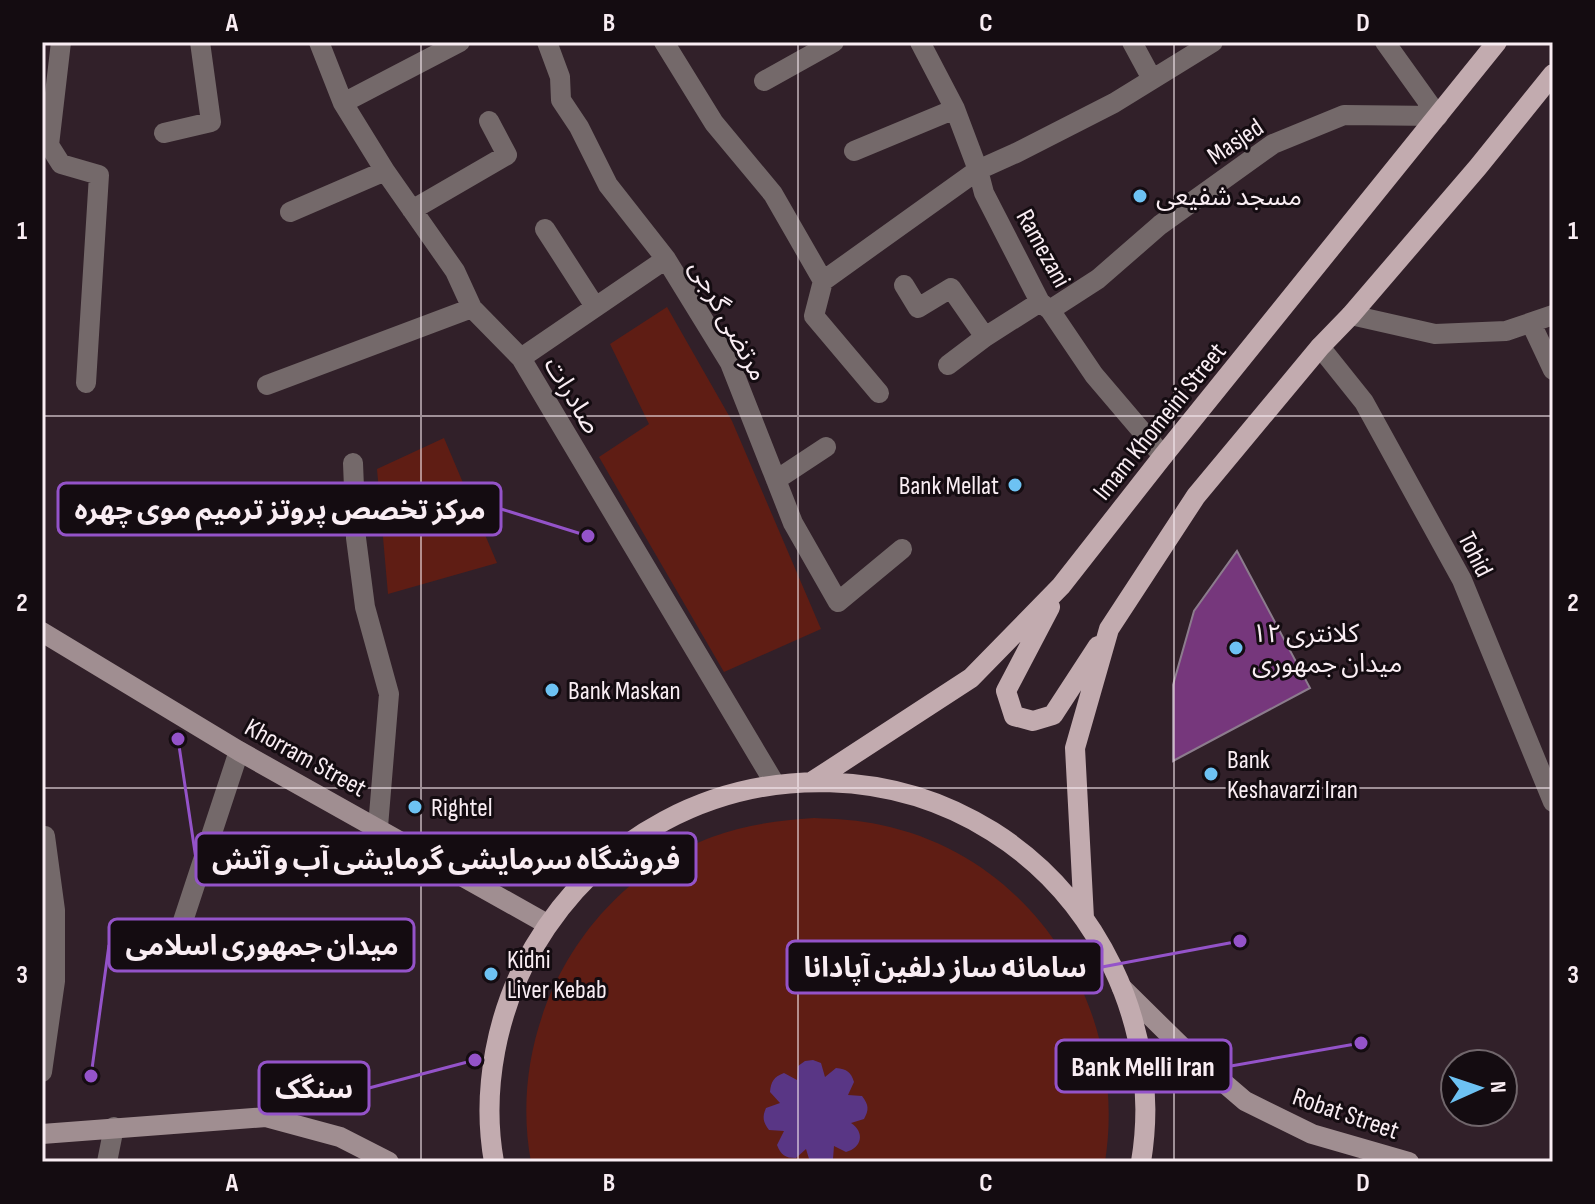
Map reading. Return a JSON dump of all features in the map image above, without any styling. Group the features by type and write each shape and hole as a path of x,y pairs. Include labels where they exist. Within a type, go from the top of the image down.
{"main road":[{"name":"Imam Khomeini Street","path":"813,781 971,678 1061,586 1497,42"},
{"path":"1061,586 1006,691 1014,716 1033,721 1053,715 1196,496 1320,347 1478,167 1553,74"},
{"path":"1084,918 1075,748 1109,629"},
{"name":"Khorram Street","path":"42,632 239,751 547,924"},
{"path":"494,1162 489,1110 499,1032 527,959 547,924 571,893 629,841 663,820 736,791 813,781 853,783 892,790 966,817 999,836 1059,888 1084,918 1122,988 1143,1064 1146,1103 1141,1162"},
{"name":"Robat Street","path":"1122,988 1182,1047 1245,1101 1312,1134 1409,1162"},
{"path":"42,1134 266,1117 340,1137 389,1162"}],"street":[{"path":"61,42 46,144 61,164 99,175 86,383"},
{"path":"164,133 211,122 200,42"},
{"name":"صادرات","path":"319,42 343,103 385,171 455,271 472,308 521,358 775,784"},
{"path":"343,103 460,42"},
{"name":"مرتضی گرجی","path":"547,42 560,77 561,100 579,127 608,185 666,259 730,363 793,523 838,602 902,549"},
{"path":"664,42 714,123 773,194 823,281"},
{"path":"764,81 834,42"},
{"name":"Ramezani","path":"920,42 955,109 984,193 1045,306 1094,375 1163,456"},
{"path":"1132,42 1152,79"},
{"path":"879,393 814,316 823,281 978,170 1086,117 1213,42"},
{"path":"1385,42 1438,116"},
{"path":"854,151 955,109"},
{"name":"Masjed","path":"948,365 985,337 1098,279 1160,225 1273,144 1344,115 1438,116"},
{"path":"412,210 507,155 489,121"},
{"path":"290,212 385,171"},
{"path":"545,229 594,305"},
{"path":"521,358 594,305 666,259"},
{"path":"904,285 918,308 951,288 985,337"},
{"path":"267,385 472,308"},
{"path":"1351,315 1435,334 1506,331 1553,315"},
{"path":"1531,323 1553,370"},
{"name":"Tohid","path":"1320,347 1364,402 1462,580 1553,802"},
{"path":"776,480 826,447"},
{"path":"353,463 356,538 365,607 389,694 378,827"},
{"path":"183,921 239,751"},
{"path":"42,1072 55,981 55,910 45,836"},
{"path":"107,1162 114,1127"}],"shaded area":[{"path":"667,307 732,421 821,629 724,672 599,457 649,424 610,344"},
{"path":"444,438 497,563 388,594 377,469"},
{"path":"814,818 873,823 936,842 984,870 1026,906 1060,948 1085,997 1102,1050 1109,1105 1105,1162 531,1162 526,1111 531,1061 543,1013 564,967 591,926 626,889 666,859 737,829"},
{"path":"813,1060 821,1063 825,1077 836,1068 848,1072 854,1082 848,1095 862,1096 868,1108 864,1119 851,1123 860,1135 856,1147 846,1152 834,1146 830,1162 810,1162 806,1149 796,1158 784,1155 777,1145 784,1131 769,1130 764,1119 766,1108 780,1103 770,1092 774,1080 784,1073 797,1080 798,1066"}],"building":[{"name":"کلانتری ۱۲ میدان جمهوری","path":"1237,551 1310,688 1173,761 1173,685 1194,611"}],"place":[{"name":"مسجد شفیعی","path":"1140,196"},
{"name":"Bank Mellat","path":"1015,485"},
{"name":"مرکز تخصص پروتز ترمیم موی چهره","path":"588,536"},
{"name":"کلانتری ۱۲ میدان جمهوری","path":"1236,648"},
{"name":"Bank Maskan","path":"552,690"},
{"name":"فروشگاه سرمایشی گرمایشی آب و آتش","path":"178,739"},
{"name":"Bank Keshavarzi Iran","path":"1211,774"},
{"name":"Rightel","path":"415,807"},
{"name":"سامانه ساز دلفین آپادانا","path":"1240,941"},
{"name":"Kidni Liver Kebab","path":"491,974"},
{"name":"Bank Melli Iran","path":"1361,1043"},
{"name":"سنگک","path":"475,1060"},
{"name":"میدان جمهوری اسلامی","path":"91,1076"}]}
